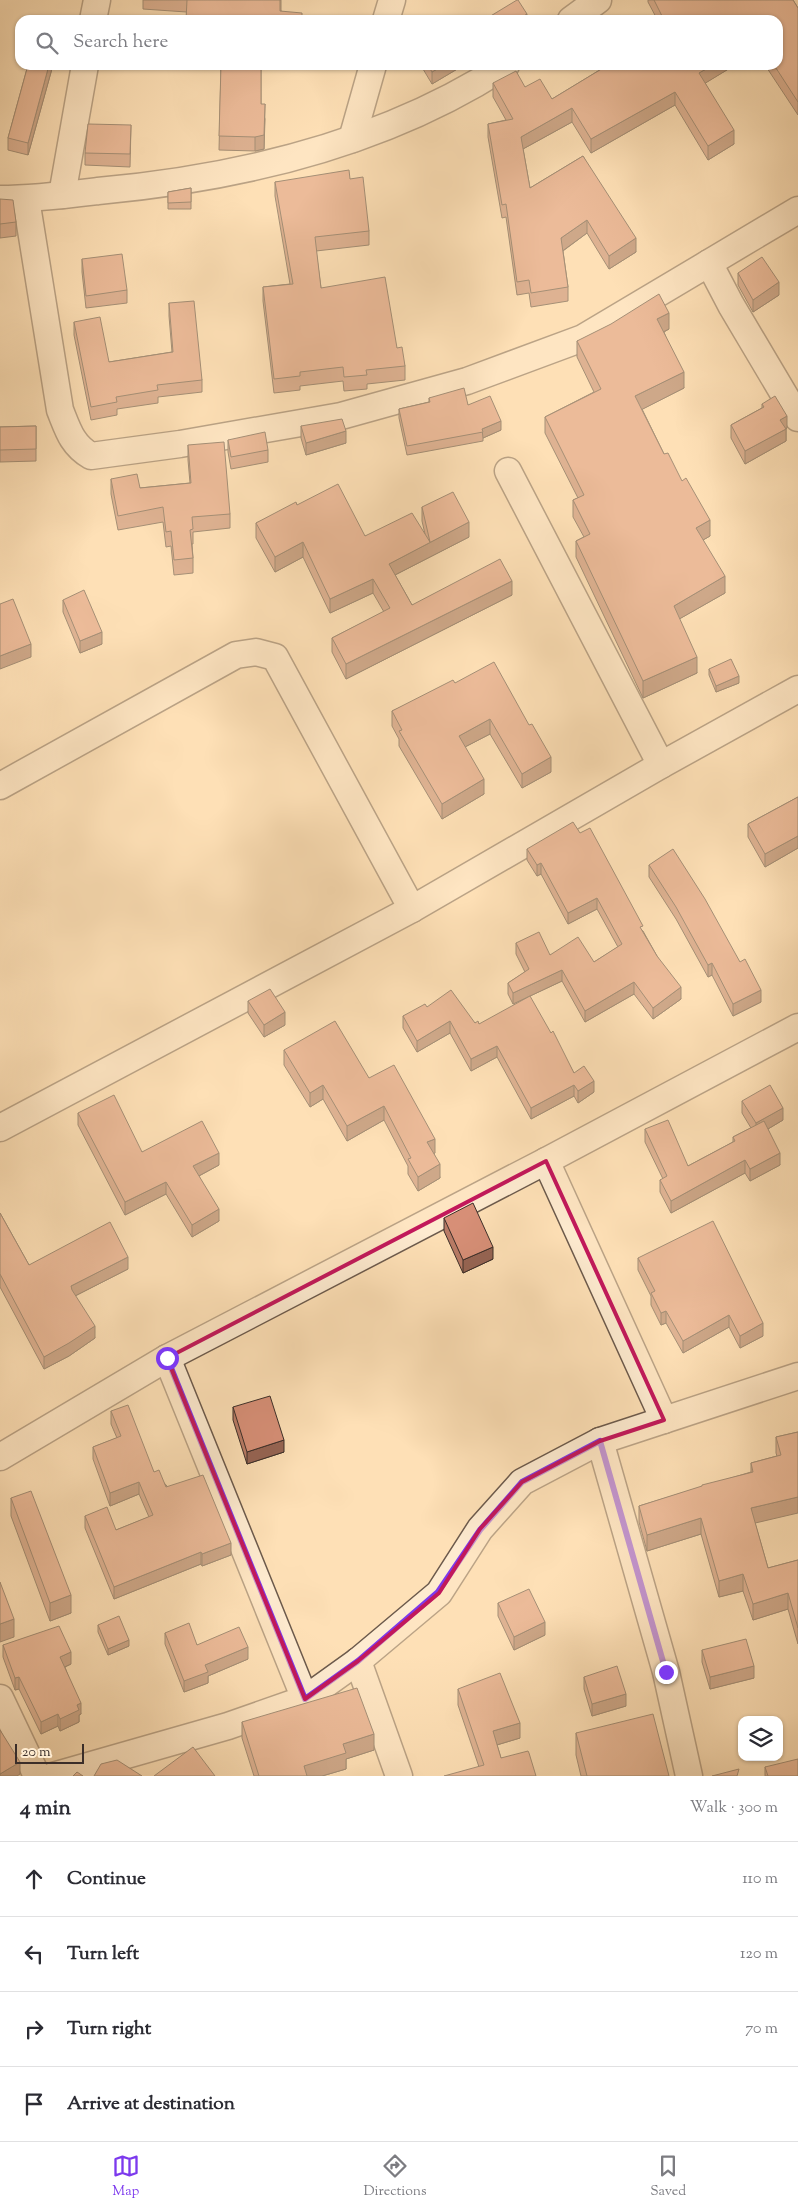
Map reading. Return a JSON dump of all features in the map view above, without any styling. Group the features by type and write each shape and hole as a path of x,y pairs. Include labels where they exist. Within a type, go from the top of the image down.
{"street":[{"path":"94,15 97,0"},
{"path":"388,15 392,0"},
{"path":"578,15 598,0"},
{"path":"62,195 84,70"},
{"path":"352,139 372,70"},
{"path":"0,199 26,199 153,186 254,168 325,149 434,107 467,91 498,70"},
{"path":"26,199 60,410 70,435 78,448 91,456 341,416 467,381 583,338 798,210"},
{"path":"708,263 730,306 798,418"},
{"path":"508,471 661,765"},
{"path":"0,786 236,655 256,652 274,657 412,908"},
{"path":"0,1128 412,908 661,765 798,689"},
{"path":"0,1456 167,1358 797,1031"},
{"path":"546,1162 664,1420"},
{"path":"167,1358 305,1699"},
{"path":"53,1776 228,1726 305,1699 358,1661 438,1592 480,1530 522,1482 600,1441 798,1376"},
{"path":"600,1441 666,1672 689,1776"},
{"path":"358,1661 399,1776"},
{"path":"0,1698 37,1776"}],"highlighted area":[{"path":"546,1161 664,1420 600,1441 522,1482 480,1529 439,1593 358,1661 305,1699 167,1358"}],"building":[{"path":"187,0 280,0 280,11 302,13 302,15 186,15"},
{"path":"517,0 527,14 525,15 492,15"},
{"path":"654,0 793,0 798,8 798,102 777,70 783,70 783,15 662,15"},
{"path":"27,70 48,70 28,143 8,138"},
{"path":"221,70 261,70 261,104 265,104 264,135 255,137 219,136"},
{"path":"600,70 704,70 699,73 734,130 708,146 675,92 591,139 572,108 521,137 530,188 583,156 636,238 609,256 587,220 561,238 568,287 531,293 529,280 517,282 506,204 502,205 488,124 513,119 493,83 516,71 525,87 540,79 552,99"},
{"path":"88,124 131,125 130,154 85,153"},
{"path":"349,170 350,179 363,177 369,231 315,237 321,288 385,277 397,348 402,347 405,366 366,370 367,375 344,377 343,367 300,372 300,376 274,379 263,287 293,284 275,182"},
{"path":"191,188 191,202 168,203 168,192"},
{"path":"0,199 13,200 16,222 0,224"},
{"path":"122,254 127,290 86,296 82,259"},
{"path":"762,257 779,282 753,300 738,273"},
{"path":"659,294 669,313 657,319 684,372 635,396 664,454 668,453 682,481 686,478 710,520 696,528 725,576 674,606 697,657 643,681 576,541 590,534 573,500 584,495 545,417 601,389 577,341 611,324"},
{"path":"194,301 202,380 157,385 158,390 116,397 117,402 91,407 74,322 100,317 109,362 173,352 169,303"},
{"path":"464,388 468,405 490,396 501,421 482,429 483,432 407,446 399,409 430,402 429,398"},
{"path":"775,396 787,416 780,420 786,429 745,451 731,425 764,407 762,404"},
{"path":"342,419 346,431 306,443 301,426"},
{"path":"36,426 36,449 0,450 0,427"},
{"path":"265,432 268,450 231,457 228,440"},
{"path":"224,442 230,514 192,517 193,529 190,530 193,558 174,560 171,531 166,532 163,507 118,516 111,479 137,474 140,488 191,483 188,445"},
{"path":"338,484 365,536 412,513 430,542 422,507 453,492 469,522 389,564 412,605 500,559 512,581 346,664 332,638 390,608 373,579 330,599 303,542 275,557 256,523 296,502 297,505"},
{"path":"84,590 102,632 80,641 63,600"},
{"path":"13,599 31,644 0,656 0,604"},
{"path":"731,659 739,676 716,686 709,669"},
{"path":"494,662 529,725 532,724 551,757 522,774 490,719 459,736 484,779 442,804 399,731 402,730 392,711 453,680 455,683"},
{"path":"798,797 798,836 765,854 748,824"},
{"path":"573,822 580,833 590,828 643,926 640,927 657,956 681,987 653,1008 634,982 585,1011 562,970 513,993 508,983 529,969 516,943 539,932 550,955 578,937 594,962 622,944 597,898 568,913 541,863 537,865 527,849"},
{"path":"673,849 705,899 740,962 745,959 761,990 733,1004 712,963 708,965 676,907 649,865"},
{"path":"270,989 285,1012 264,1025 248,1001"},
{"path":"451,990 475,1023 478,1021 479,1024 530,996 551,1033 553,1031 574,1073 584,1066 594,1081 578,1091 574,1085 531,1108 497,1046 471,1059 450,1021 417,1041 403,1016 425,1004 427,1007"},
{"path":"335,1021 369,1078 394,1065 435,1139 427,1142 440,1164 418,1177 408,1159 411,1158 384,1106 347,1126 323,1085 310,1093 284,1050"},
{"path":"770,1085 783,1108 756,1123 742,1101"},
{"path":"114,1095 142,1152 202,1121 219,1153 193,1166 219,1209 192,1225 166,1182 125,1202 78,1113"},
{"path":"668,1120 688,1166 735,1141 733,1137 764,1121 780,1153 750,1169 745,1160 671,1201 660,1180 667,1176 645,1129"},
{"path":"473,1203 493,1247 463,1260 444,1218"},
{"path":"0,1213 29,1265 110,1222 128,1257 71,1286 95,1326 44,1357 0,1274"},
{"path":"713,1221 763,1323 740,1336 729,1315 683,1341 666,1311 661,1313 651,1293 655,1291 638,1258"},
{"path":"270,1396 284,1440 247,1452 233,1407"},
{"path":"128,1405 154,1472 159,1470 166,1487 203,1475 231,1543 202,1554 201,1552 114,1587 85,1516 107,1507 116,1530 153,1515 139,1482 110,1493 93,1447 121,1436 111,1411"},
{"path":"798,1432 798,1497 751,1508 768,1568 798,1560 798,1628 788,1593 753,1604 743,1574 719,1581 701,1518 647,1535 639,1506 702,1485 753,1472 751,1463 781,1455 776,1437"},
{"path":"31,1491 71,1595 50,1603 11,1498"},
{"path":"0,1582 14,1619 0,1624"},
{"path":"529,1589 545,1622 514,1637 498,1603"},
{"path":"119,1616 129,1640 108,1649 98,1625"},
{"path":"189,1623 197,1645 239,1627 248,1647 205,1665 208,1672 184,1681 165,1633"},
{"path":"59,1626 71,1652 60,1657 81,1703 77,1705 79,1710 60,1719 58,1714 41,1722 19,1677 15,1678 3,1645"},
{"path":"746,1639 754,1666 710,1677 702,1650"},
{"path":"617,1666 626,1694 592,1704 584,1677"},
{"path":"500,1673 520,1723 493,1731 501,1758 528,1751 536,1776 444,1776 484,1765 458,1689"},
{"path":"357,1688 374,1734 343,1744 346,1753 304,1766 307,1776 259,1776 242,1722"},
{"path":"653,1714 669,1776 587,1776 576,1733"},
{"path":"0,1730 20,1762 0,1774"},
{"path":"193,1747 215,1776 154,1776"},
{"path":"798,1759 798,1776 768,1776 765,1767"},
{"path":"117,1760 142,1776 94,1776 101,1764"},
{"path":"739,1769 737,1776 712,1776"},
{"path":"77,1772 83,1776 73,1776"}],"route":[{"path":"167,1358 305,1699 358,1661 438,1592 480,1530 522,1482 600,1441 666,1672"}]}
